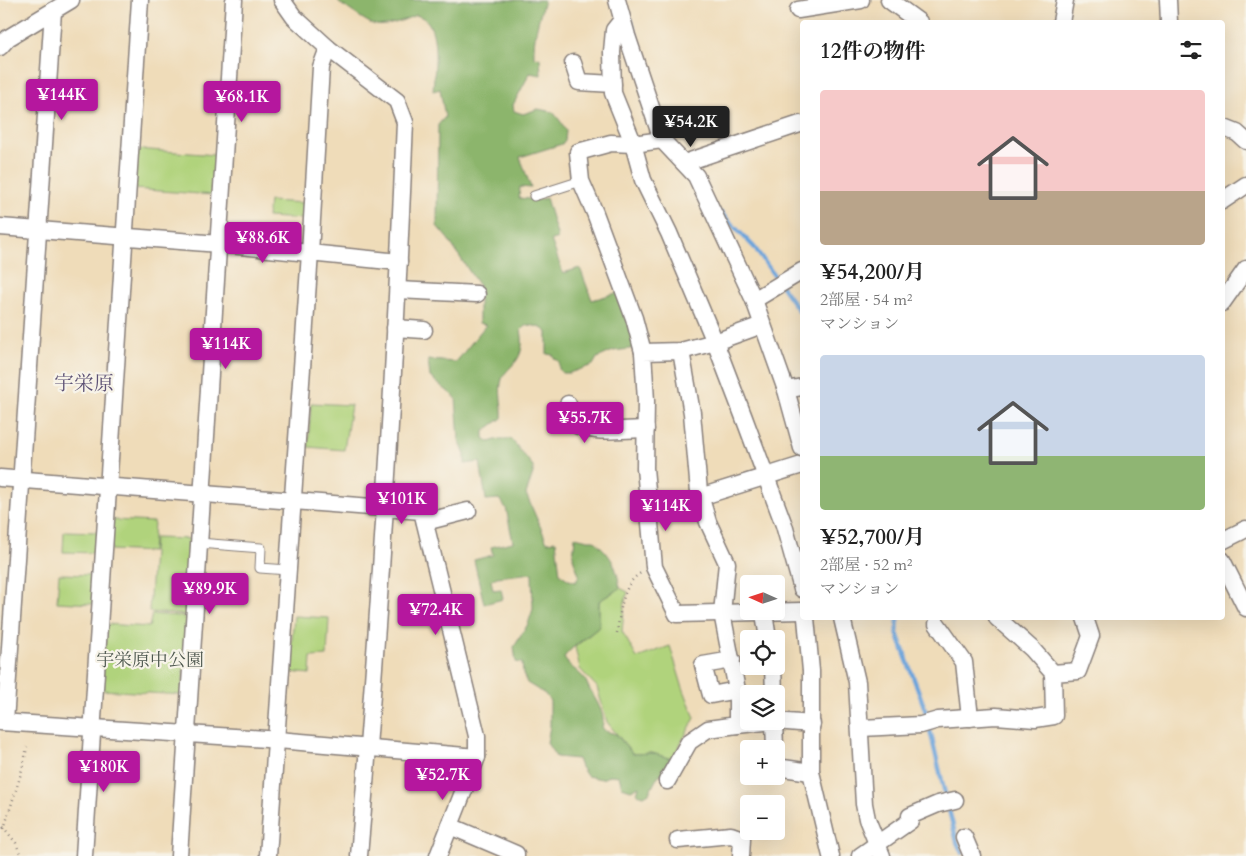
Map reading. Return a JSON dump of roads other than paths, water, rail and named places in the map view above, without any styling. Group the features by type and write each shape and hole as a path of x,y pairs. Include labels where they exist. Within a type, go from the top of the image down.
{"street":[{"path":"0,47 8,38 71,0"},
{"path":"84,856 140,0"},
{"path":"179,856 234,0"},
{"path":"282,0 294,17 328,48 397,101 405,122 398,290 368,749 359,856"},
{"path":"617,0 662,140 696,176 754,300 786,390 800,441"},
{"path":"799,11 861,0"},
{"path":"889,0 916,20"},
{"path":"1061,20 1065,0"},
{"path":"1168,0 1169,20"},
{"path":"53,11 21,480 6,612 3,722 275,740 477,757"},
{"path":"622,20 614,30 612,52 613,93 634,144 643,180 669,233 716,342 767,476 800,582"},
{"path":"268,856 321,67 328,48"},
{"path":"573,63 579,82 613,84"},
{"path":"684,163 800,124"},
{"path":"1225,128 1237,133 1246,141"},
{"path":"662,140 634,144 611,143 578,152 581,181 595,213 634,318 643,352 646,402 645,468 654,567 677,614 740,613"},
{"path":"1225,199 1246,185"},
{"path":"0,226 219,244 399,262"},
{"path":"1225,299 1246,269"},
{"path":"754,300 796,275"},
{"path":"398,290 477,294"},
{"path":"643,352 681,351 716,342 762,325"},
{"path":"395,328 424,330"},
{"path":"681,351 692,413 700,497 708,522 726,563 722,613 737,690 737,725"},
{"path":"786,390 800,387"},
{"path":"568,404 568,420 576,426 592,430 646,429"},
{"path":"700,497 800,466"},
{"path":"0,478 422,511 477,736 477,757 438,856"},
{"path":"425,522 468,511"},
{"path":"1225,540 1246,529"},
{"path":"1225,566 1246,608"},
{"path":"785,612 800,611"},
{"path":"806,620 811,671 811,772 830,856"},
{"path":"842,620 857,682 864,804 880,850"},
{"path":"861,728 921,725 938,720 996,716 1035,719 1054,716 1053,673 1032,649 999,620"},
{"path":"1053,673 1078,671 1091,636 1085,620"},
{"path":"937,624 964,662 970,718"},
{"path":"732,660 703,665 711,695 737,690"},
{"path":"785,722 812,724"},
{"path":"667,781 689,742 708,729 740,725"},
{"path":"785,768 811,772"},
{"path":"860,856 880,850 910,821 910,816 938,804 955,800"},
{"path":"450,826 516,854 516,856"},
{"path":"678,840 731,835 742,839 741,856"},
{"path":"964,837 972,856"}],"lane":[{"path":"534,196 581,181"},
{"path":"199,543 262,548 260,568 288,570"}],"waterway":[{"path":"631,20 646,67"},
{"path":"721,213 754,247 800,312"},
{"path":"898,620 897,633 925,709 946,798"},
{"path":"948,806 957,842 962,853"}],"district":[{"name":"宇栄原","path":"84,383"}],"park label":[{"name":"宇栄原中公園","path":"150,660"}]}
